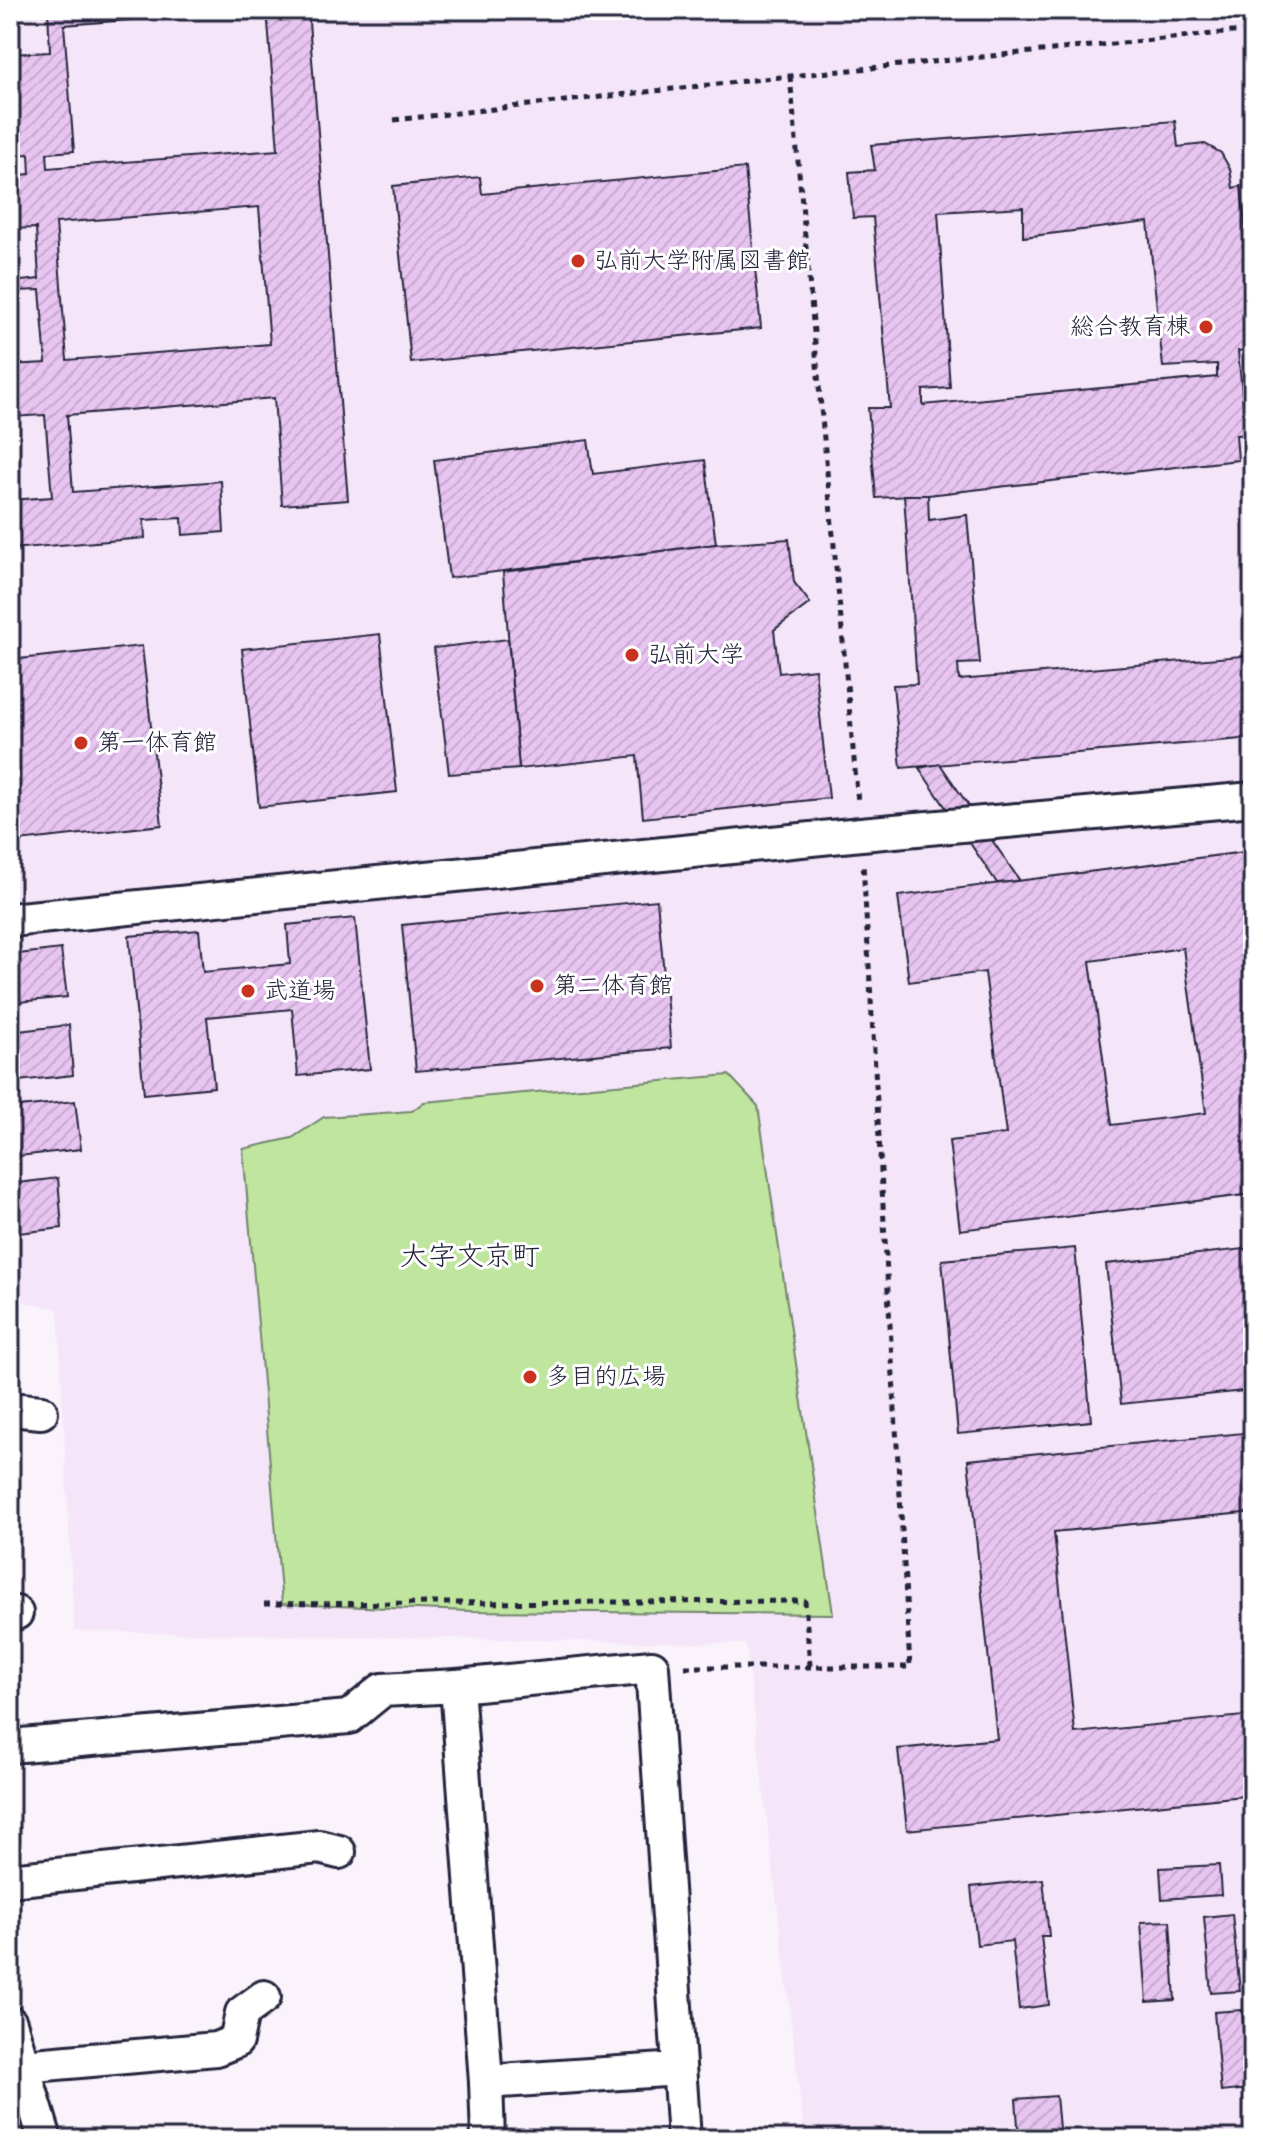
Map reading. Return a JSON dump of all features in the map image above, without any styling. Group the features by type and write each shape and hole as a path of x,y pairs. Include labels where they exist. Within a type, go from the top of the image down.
{"street":[{"path":"10,920 861,834 1253,799"},
{"path":"10,1746 349,1717 382,1690 652,1667 684,2139"},
{"path":"457,1686 488,2139"},
{"path":"10,1880 319,1847 339,1852"},
{"path":"23,2066 216,2049 236,2041 242,2013 264,1997"},
{"path":"10,2023 45,2139"},
{"path":"486,2082 679,2069"}],"path":[{"path":"394,120 790,76 1253,30"},
{"path":"652,1667 910,1667 861,834 790,76"},
{"path":"264,1604 805,1601 810,1666"}],"shaded area":[{"name":"弘前大学","path":"10,10 1253,10 1253,2139 805,2139 746,1644 74,1631 58,1309 10,1299"}],"green space":[{"name":"多目的広場","path":"729,1075 758,1106 833,1614 470,1611 282,1604 243,1149 292,1138 324,1117 412,1111 424,1102"}],"building":[{"path":"48,10 260,10 64,25 74,151 47,153 48,168 278,150 267,10 308,10 348,500 282,505 274,398 67,415 73,492 221,481 224,532 183,535 182,518 144,520 145,538 10,549 10,500 52,497 45,415 10,417 10,365 46,363 40,290 15,291 17,315 10,316 10,256 13,282 39,279 36,228 10,229 10,176 30,174 29,154 10,155 10,54 50,52","holes":["259,207 270,344 67,360 56,223"]},
{"name":"総合教育棟","path":"1175,121 1178,147 1205,144 1221,153 1230,169 1233,188 1241,186 1253,304 1253,349 1238,351 1243,402 1253,401 1253,434 1236,435 1238,460 928,495 876,498 868,408 890,408 873,217 853,218 849,172 875,170 871,145","holes":["1023,207 1023,237 1148,222 1163,367 1217,364 1217,377 923,405 923,390 950,388 938,212"]},
{"name":"弘前大学附属図書館","path":"745,168 761,328 411,363 393,186 480,177 482,194"},
{"path":"588,440 593,474 705,460 716,544 449,578 434,460"},
{"path":"904,495 928,495 929,520 967,515 980,663 958,664 959,680 1253,655 1253,738 901,768 893,685 917,684"},
{"path":"789,539 794,582 810,603 774,630 779,673 815,669 829,798 643,818 637,756 519,769 503,572 716,544"},
{"path":"380,634 397,792 259,807 242,649"},
{"path":"508,639 519,769 449,774 434,648"},
{"name":"第一体育館","path":"142,646 162,825 10,842 10,660"},
{"path":"940,764 1020,881 997,883 919,768"},
{"path":"1253,851 1253,1194 960,1230 949,1141 1006,1134 985,972 909,982 898,896","holes":["1183,948 1206,1113 1112,1125 1090,961"]},
{"name":"第二体育館","path":"657,900 671,1048 416,1071 402,925"},
{"name":"武道場","path":"355,918 370,1069 298,1076 292,1009 207,1017 214,1087 144,1094 129,936 199,930 203,972 290,964 287,925"},
{"path":"61,949 67,997 10,1003 10,955"},
{"path":"69,1025 73,1075 10,1082 10,1032"},
{"path":"75,1101 81,1149 10,1157 10,1108"},
{"path":"58,1178 62,1228 10,1234 10,1184"},
{"path":"1075,1248 1091,1421 958,1434 942,1260"},
{"path":"1253,1248 1253,1390 1121,1404 1106,1264"},
{"path":"1253,1432 1253,1512 1054,1532 1075,1733 1253,1715 1253,1795 907,1830 898,1749 997,1739 968,1460"},
{"path":"1219,1865 1221,1895 1162,1899 1160,1868"},
{"path":"1043,1879 1049,1936 1041,1936 1049,2005 1019,2009 1012,1941 977,1945 971,1887"},
{"path":"1232,1914 1240,1991 1211,1993 1204,1917"},
{"path":"1170,1921 1175,2000 1147,2002 1141,1922"},
{"path":"1242,2010 1249,2089 1221,2092 1214,2012"},
{"path":"1056,2096 1060,2139 1019,2139 1016,2099"}],"place":[{"name":"弘前大学附属図書館","path":"578,261"},
{"name":"総合教育棟","path":"1206,327"},
{"name":"弘前大学","path":"632,655"},
{"name":"第一体育館","path":"81,743"},
{"name":"第二体育館","path":"537,986"},
{"name":"武道場","path":"248,991"},
{"name":"多目的広場","path":"530,1377"}],"district":[{"name":"大字文京町","path":"470,1256"}]}
